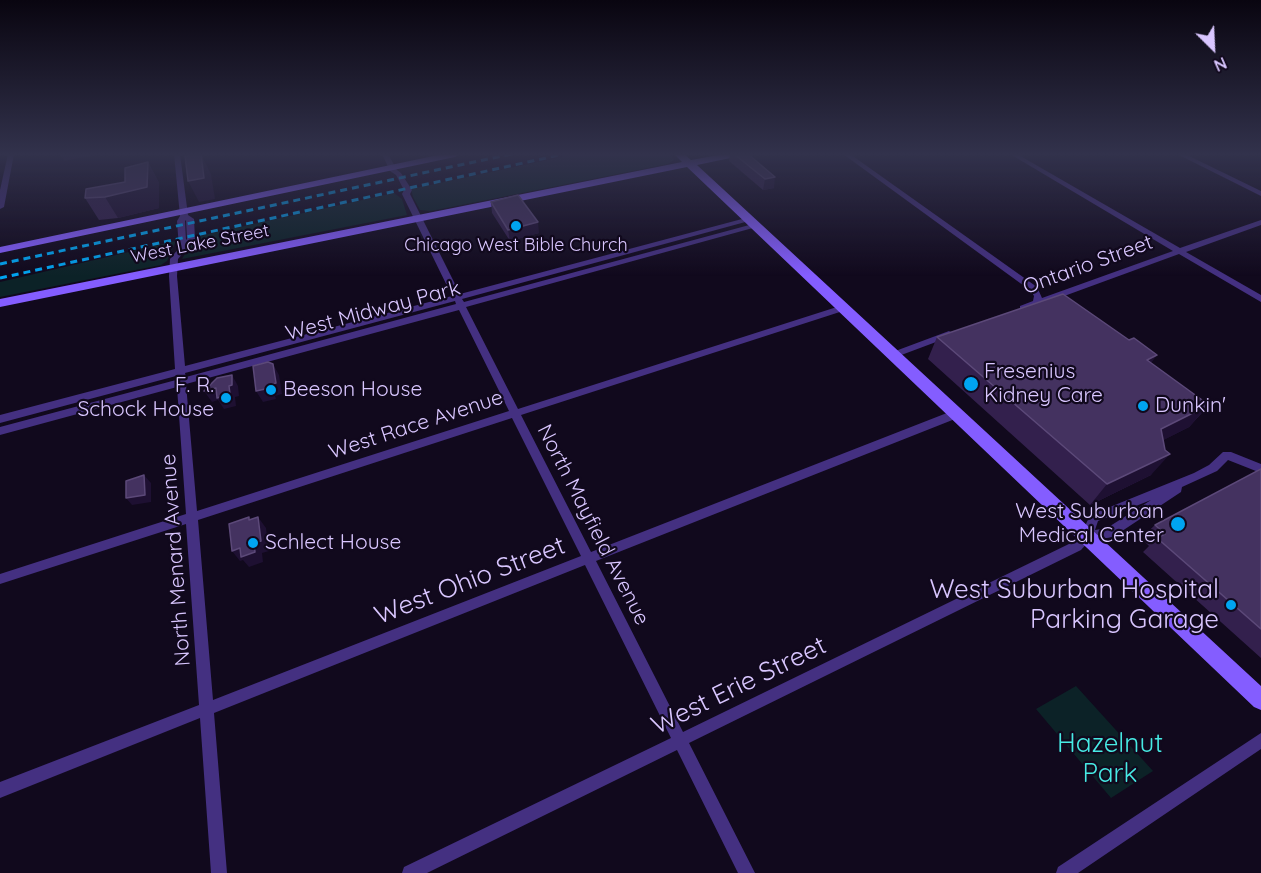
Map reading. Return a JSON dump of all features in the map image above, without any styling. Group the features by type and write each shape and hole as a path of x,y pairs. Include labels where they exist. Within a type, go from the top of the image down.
{"street":[{"name":"North Menard Avenue","path":"182,195 184,213 190,219 191,239 182,246 174,259 173,268 219,873"},
{"path":"0,250 271,195"},
{"name":"North Mayfield Avenue","path":"405,195 747,873"},
{"name":"West Lake Street","path":"0,303 538,195"},
{"path":"722,195 1261,700"},
{"path":"903,195 1034,290 1038,296 1037,303"},
{"path":"1082,195 1261,299"},
{"name":"Ontario Street","path":"1015,310 1261,222"},
{"name":"West Midway Park","path":"0,431 181,377 753,223"},
{"name":"West Race Avenue","path":"0,579 843,308"},
{"path":"893,355 955,332"},
{"name":"West Midway Park","path":"0,419 181,377"},
{"name":"West Ohio Street","path":"0,790 956,414"},
{"path":"12,428 14,416"},
{"path":"1086,536 1094,518 1191,479 1213,468 1227,455 1261,469"},
{"path":"1086,536 1109,533 1191,479"},
{"name":"West Erie Street","path":"410,873 1077,546 1086,536"},
{"path":"1064,873 1261,740"}],"green space":[{"path":"386,195 396,195 402,199 407,215 182,259 195,237"},
{"path":"412,195 513,195 431,211 420,210"},
{"path":"176,241 167,261 161,265 0,297 0,282"},
{"name":"Hazelnut Park","path":"1076,686 1153,771 1111,798 1036,709"}],"building":[{"path":"85,195 114,195 105,197 85,198"},
{"path":"518,195 538,222 508,230 491,202"},
{"path":"1063,294 1129,340 1134,338 1157,355 1147,360 1209,405 1161,429 1165,450 1170,454 1107,484 937,337"},
{"path":"268,362 273,364 276,383 269,385 270,388 256,391 253,366"},
{"path":"232,375 232,385 229,386 230,394 217,398 216,388 204,391 217,378"},
{"name":"West Suburban Hospital Parking Garage","path":"1261,469 1261,629 1157,538 1165,534 1155,525"},
{"path":"144,475 145,495 126,498 126,481"},
{"path":"249,517 249,520 258,517 261,541 254,543 255,552 241,557 240,548 232,551 229,524"}],"railway":[{"path":"0,264 322,195"},
{"path":"0,278 379,195"}],"place":[{"name":"Chicago West Bible Church","path":"516,226"},
{"name":"Fresenius Kidney Care","path":"971,384"},
{"name":"Beeson House","path":"271,390"},
{"name":"F. R. Schock House","path":"226,398"},
{"name":"Dunkin'","path":"1143,406"},
{"name":"West Suburban Medical Center","path":"1178,524"},
{"name":"Schlect House","path":"253,543"},
{"name":"West Suburban Hospital Parking Garage","path":"1231,605"}]}
